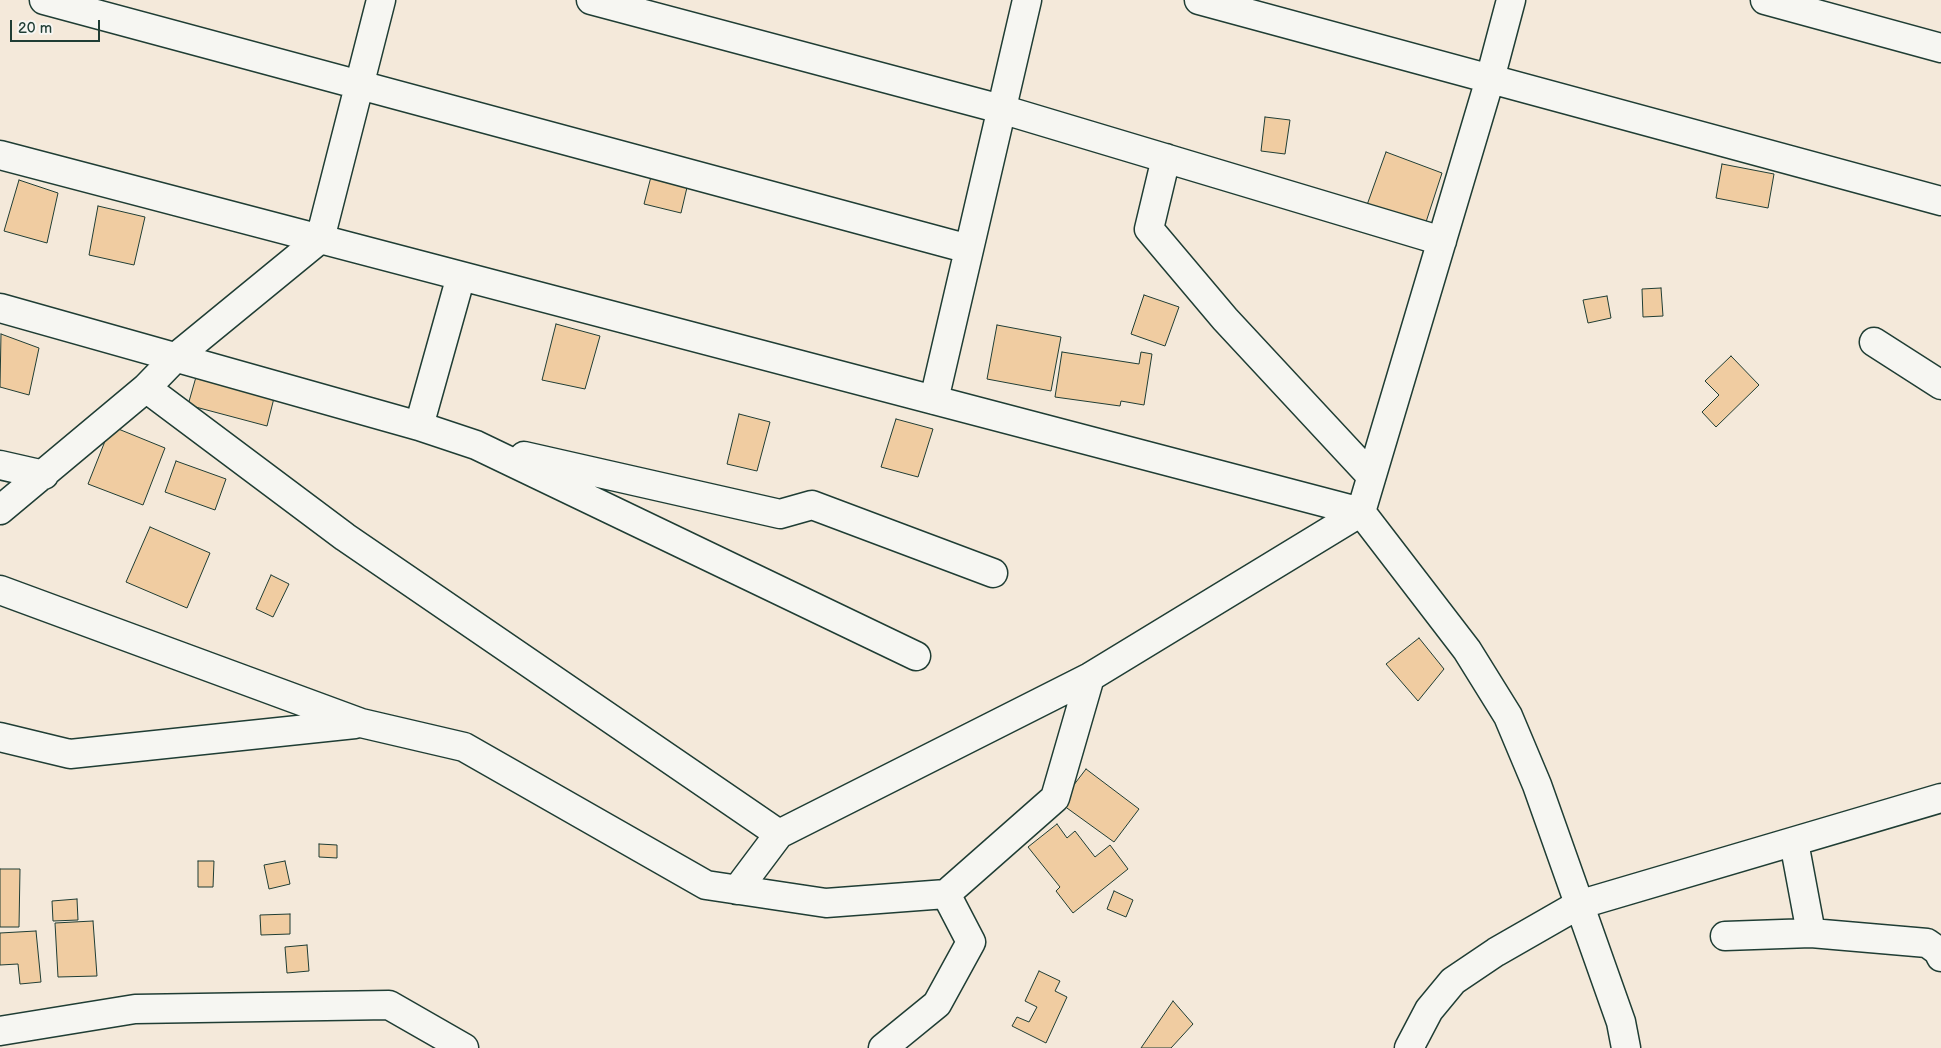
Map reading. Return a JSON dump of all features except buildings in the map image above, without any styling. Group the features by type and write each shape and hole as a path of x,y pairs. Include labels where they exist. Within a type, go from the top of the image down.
{"street":[{"path":"44,0 969,248"},
{"path":"0,510 146,388 176,356 320,239 381,0"},
{"path":"591,0 1001,108 1442,241"},
{"path":"934,400 1027,0"},
{"path":"1199,0 1941,202"},
{"path":"737,890 779,834 1090,677 1361,512 1490,79 1511,0"},
{"path":"1765,0 1941,48"},
{"path":"0,155 1361,512 1468,650 1508,716 1537,785 1621,1022 1626,1048"},
{"path":"1166,158 1149,229 1225,319 1371,476"},
{"path":"420,426 461,276"},
{"path":"0,308 420,426 476,446 916,656"},
{"path":"1874,342 1941,384"},
{"path":"146,388 345,537 779,834"},
{"path":"476,446 780,514 812,505 992,573"},
{"path":"0,465 44,475"},
{"path":"0,590 361,724 464,747 706,885 826,903 946,894 1055,798 1090,677"},
{"path":"0,737 70,754 361,724"},
{"path":"1408,1048 1429,1010 1453,981 1496,952 1578,905 1941,798"},
{"path":"1794,842 1811,932"},
{"path":"882,1048 937,1004 970,942 946,894"},
{"path":"1725,936 1811,932 1927,943 1938,951 1941,957"},
{"path":"0,1031 135,1009 389,1005 464,1048"}]}
